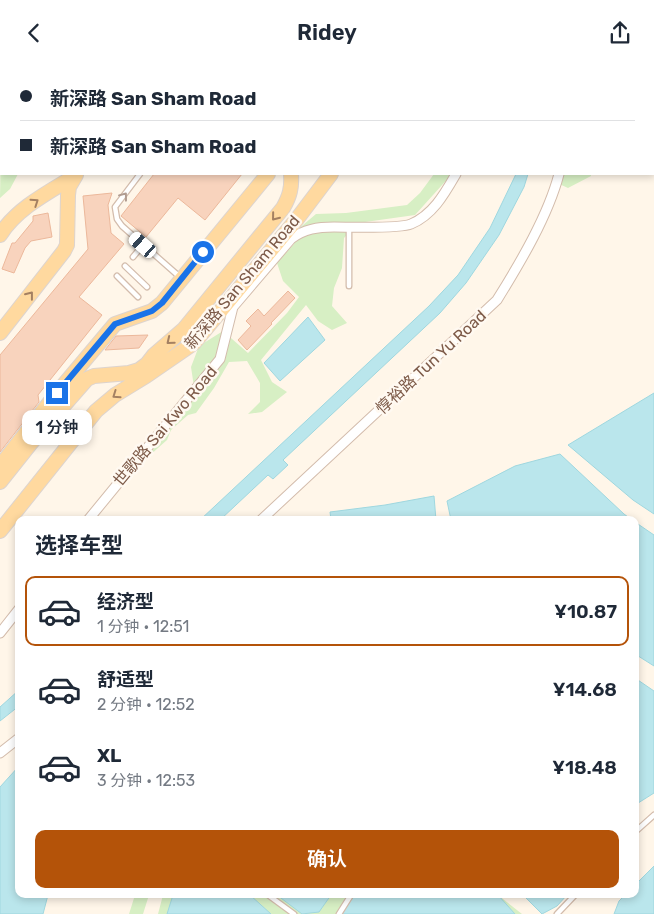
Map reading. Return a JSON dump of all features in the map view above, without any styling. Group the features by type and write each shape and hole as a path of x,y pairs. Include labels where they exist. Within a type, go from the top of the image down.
{"main road":[{"path":"0,235 4,228 29,205 75,175"},
{"path":"0,333 67,245 69,187 76,175"},
{"path":"0,466 57,393 115,324 152,311 162,303 267,175"},
{"name":"新深路 San Sham Road","path":"0,482 87,379 94,376 129,373 139,370 184,329 290,197 291,175"},
{"name":"新深路 San Sham Road","path":"0,531 96,411 114,395 154,372 194,343 297,219 330,175"}],"street":[{"name":"世歌路 Sai Kwo Road","path":"91,516 220,359 233,307 291,239 311,229 410,225 435,206 455,175"},
{"name":"惇裕路 Tun Yu Road","path":"265,516 497,300 521,260 555,189 559,175"},
{"path":"0,633 15,614"},
{"path":"0,753 15,742"}],"lane":[{"path":"139,175 115,207 117,219 182,279"},
{"path":"349,227 349,285"},
{"path":"133,257 143,245"},
{"path":"125,266 147,287"},
{"path":"117,276 138,297"},
{"path":"639,828 654,815"},
{"path":"272,898 294,914"},
{"path":"339,914 349,898"},
{"path":"557,914 572,898"}],"green space":[{"path":"0,175 17,175 10,189 0,198"},
{"path":"433,175 451,175 415,215 358,223 344,238 342,268 334,288 332,306 347,323 332,330 318,321 306,305 261,360 272,382 287,392 262,412 248,414 260,402 260,383 247,361 229,362 214,388 196,413 188,415 171,430 167,440 149,456 141,452 194,387 191,367 199,346 223,331 248,353 287,313 299,297 283,281 277,263 294,244 297,230 316,214 346,213 407,205 420,193"},
{"path":"557,175 591,175 568,188 557,183"},
{"path":"134,898 148,898 143,914 129,914"},
{"path":"162,898 502,898 522,914 158,914"}],"water":[{"path":"516,175 528,175 524,187 499,235 466,283 440,313 283,460 288,465 273,479 268,475 224,516 204,516 429,306 458,275 490,228"},
{"path":"308,317 325,340 280,381 264,363"},
{"path":"654,393 654,514 633,500 568,445"},
{"path":"560,454 627,516 450,516 447,501 515,466"},
{"path":"434,496 436,516 330,516 330,512"},
{"path":"639,525 654,535 654,666 639,657"},
{"path":"639,681 654,691 654,793 639,802"},
{"path":"15,694 15,709 0,721 0,707"},
{"path":"15,770 15,898 47,898 43,914 0,914 0,787"},
{"path":"654,866 654,914 614,914 622,898 639,898 639,881"},
{"path":"172,898 253,898 271,914 167,914"},
{"path":"281,898 329,898 319,912 302,914"},
{"path":"353,898 501,898 515,914 336,914"},
{"path":"526,898 564,898 557,906 542,914"}],"building":[{"path":"153,175 241,175 205,220 178,198 146,237 121,216"},
{"path":"112,193 108,205 111,233 124,244 79,297 102,315 38,395 39,402 0,452 0,355 88,249 83,196"},
{"path":"48,213 52,237 31,241 25,248 14,273 2,269 12,243 15,243 33,221 33,216"},
{"path":"288,291 295,298 247,350 238,340 251,326 246,321 258,309 264,316"},
{"path":"148,335 139,348 105,350 116,336"}],"route":[{"path":"57,393 115,324 152,311 162,303 203,252"}]}
